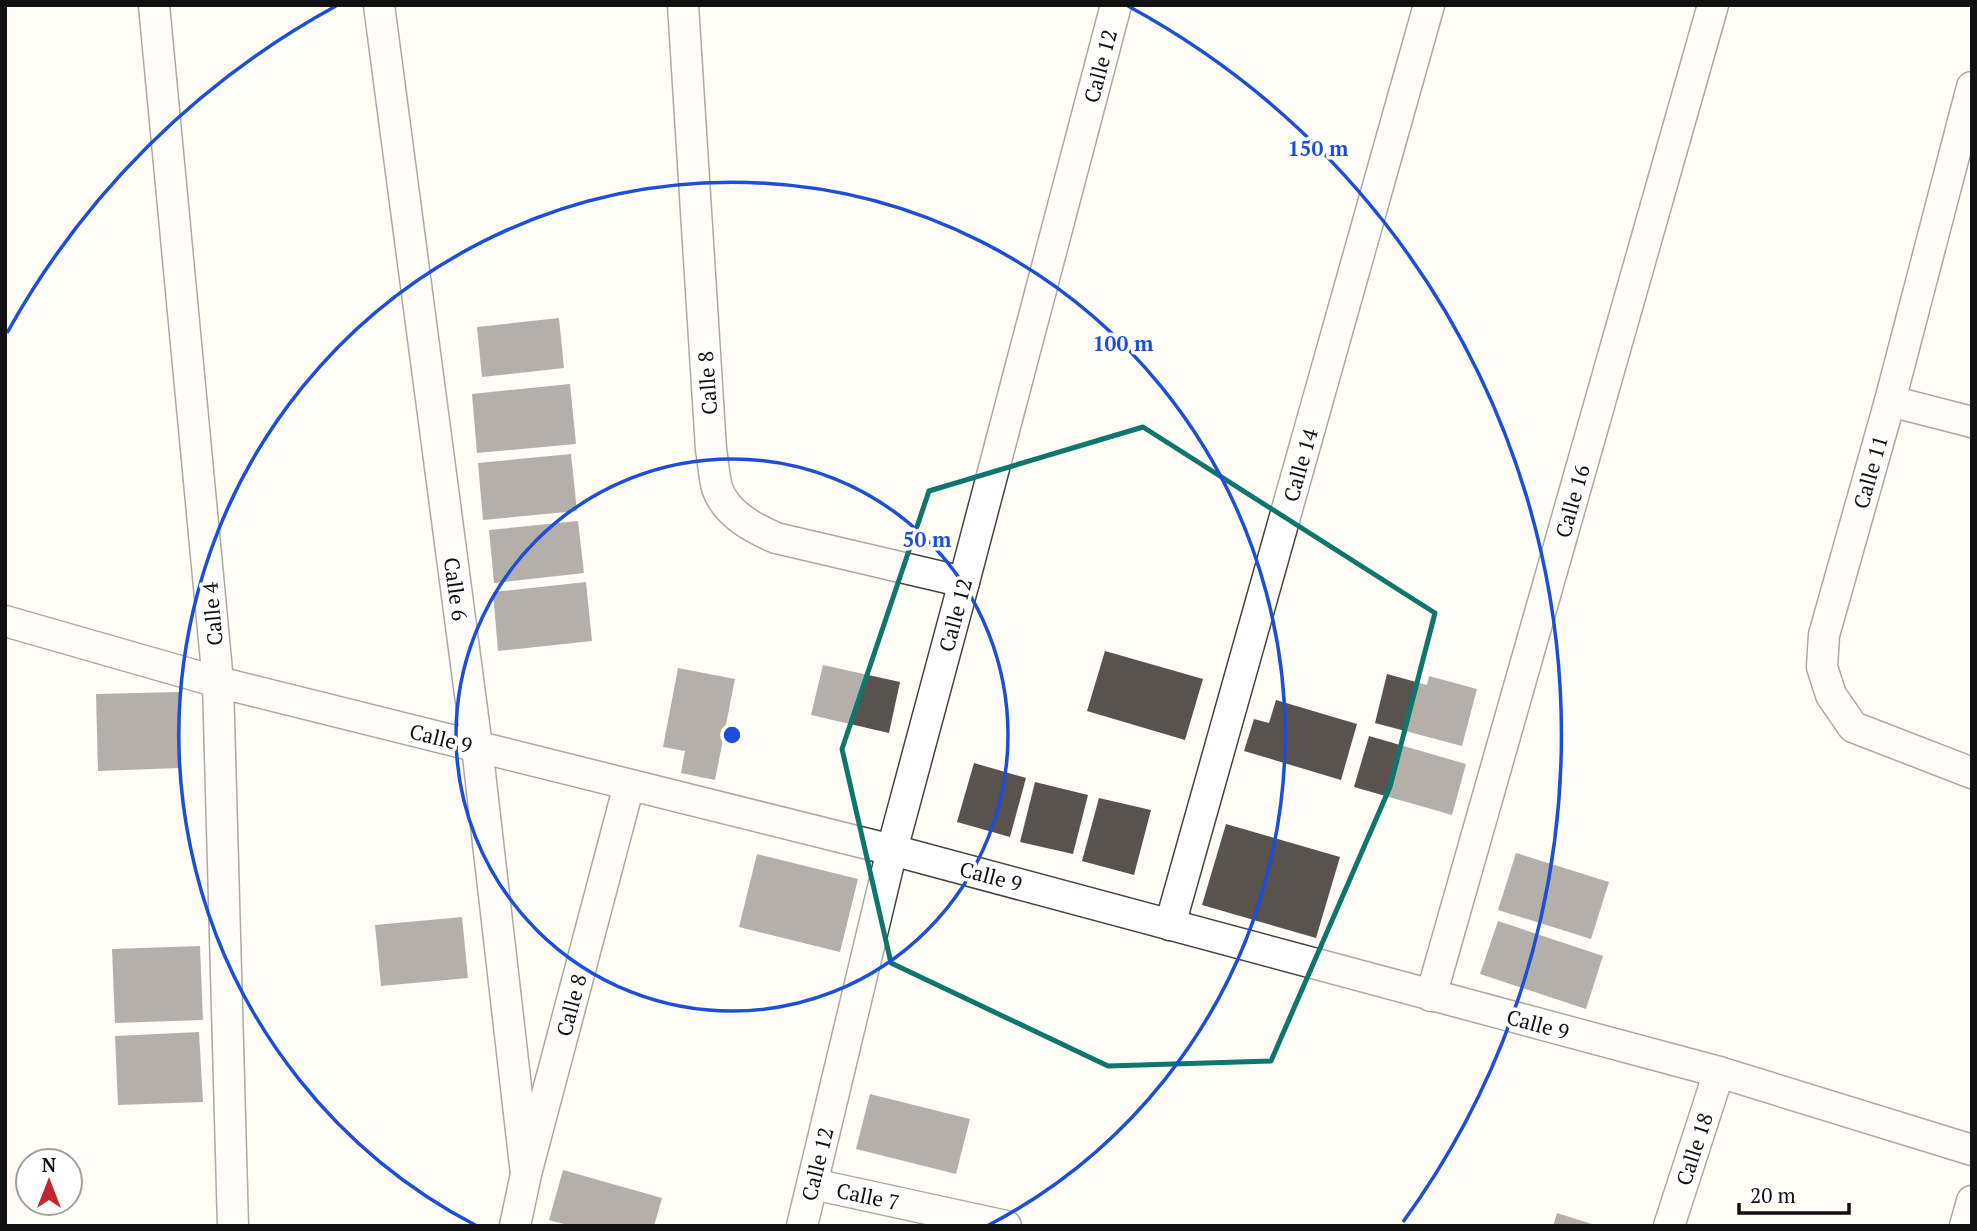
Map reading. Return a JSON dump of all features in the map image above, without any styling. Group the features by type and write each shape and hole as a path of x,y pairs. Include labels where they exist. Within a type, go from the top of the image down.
{"street":[{"name":"Calle 4","path":"154,5 218,682 233,1226"},
{"name":"Calle 6","path":"379,5 477,747 526,1174"},
{"name":"Calle 8","path":"682,5 711,449 718,489 728,506 751,528 776,538 964,582"},
{"name":"Calle 12","path":"802,1226 892,849 1116,5"},
{"name":"Calle 14","path":"1170,925 1429,5"},
{"name":"Calle 16","path":"1431,996 1713,5"},
{"name":"Calle 11","path":"1972,87 1965,145 1824,635 1822,667 1831,695 1853,727 1972,773"},
{"path":"1890,401 1972,422"},
{"name":"Calle 9","path":"5,621 218,682 892,849 1719,1072 1972,1150"},
{"name":"Calle 8","path":"515,1226 526,1174 629,785"},
{"name":"Calle 18","path":"1669,1226 1719,1072"},
{"name":"Calle 7","path":"813,1184 1006,1226"},
{"path":"1965,1226 1972,1201"}],"highlighted area":[{"path":"1143,427 1435,613 1390,787 1271,1061 1108,1066 891,963 842,749 929,491"}],"building":[{"path":"559,318 564,368 482,377 477,327"},
{"path":"570,384 576,444 477,453 472,394"},
{"path":"571,454 577,511 483,520 478,463"},
{"path":"578,521 584,573 494,583 489,530"},
{"path":"586,582 592,641 498,651 493,592"},
{"path":"1105,651 1203,679 1185,740 1087,711"},
{"path":"823,665 900,682 889,733 811,715"},
{"path":"678,668 735,679 715,780 681,773 685,751 663,747"},
{"path":"1387,674 1427,685 1429,676 1477,689 1462,746 1375,723"},
{"path":"179,692 180,768 98,771 96,694"},
{"path":"1276,700 1357,724 1341,780 1244,751 1254,719 1269,723"},
{"path":"1369,736 1466,764 1452,815 1354,787"},
{"path":"974,763 1026,778 1010,837 957,822"},
{"path":"1035,782 1088,795 1073,854 1020,842"},
{"path":"1099,798 1151,810 1134,875 1082,861"},
{"path":"1226,824 1340,857 1316,938 1202,905"},
{"path":"1516,853 1609,882 1591,939 1498,910"},
{"path":"757,854 858,879 840,952 739,927"},
{"path":"462,917 468,978 381,986 375,925"},
{"path":"1498,921 1603,956 1586,1009 1480,974"},
{"path":"200,946 203,1020 115,1023 112,949"},
{"path":"199,1032 203,1102 118,1105 115,1036"},
{"path":"870,1094 970,1119 956,1174 856,1149"},
{"path":"563,1170 662,1198 654,1226 571,1226 549,1220"},
{"path":"1557,1213 1595,1225 1553,1226"}]}
